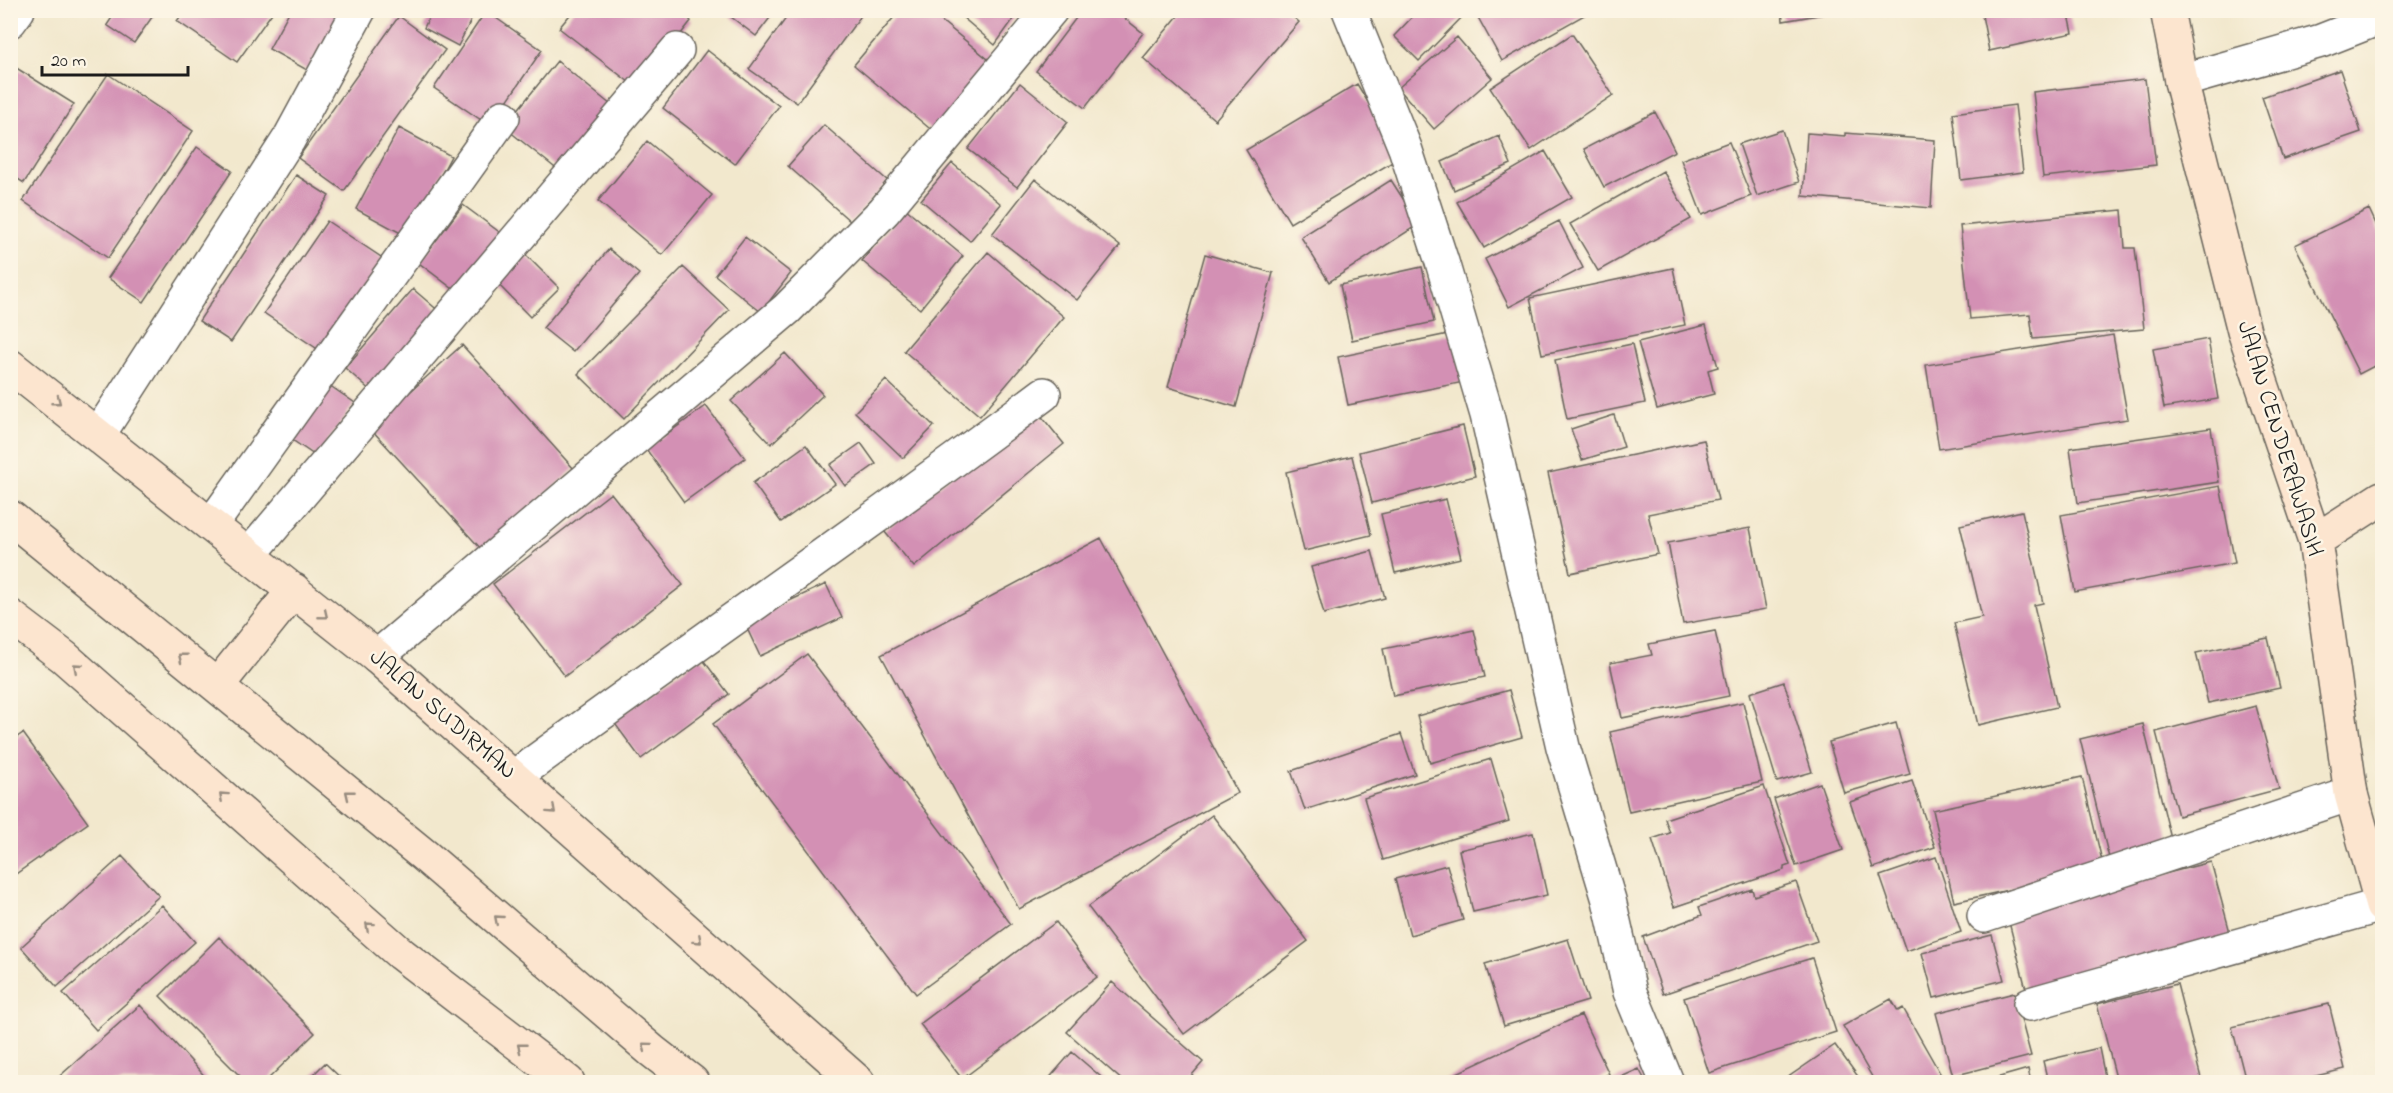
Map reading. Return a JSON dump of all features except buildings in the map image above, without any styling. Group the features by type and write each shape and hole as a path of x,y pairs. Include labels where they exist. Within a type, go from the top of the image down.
{"main road":[{"name":"JALAN CENDERAWASIH","path":"2167,10 2181,81 2244,331 2315,542 2351,794 2382,906"},
{"name":"JALAN SUDIRMAN","path":"10,366 99,434 377,657 858,1083"},
{"path":"2315,542 2382,498"},
{"path":"10,517 425,856 692,1083"},
{"path":"217,686 294,591"},
{"path":"10,616 64,657 400,954 568,1083"}],"street":[{"path":"10,21 18,10"},
{"path":"99,434 289,139 359,10"},
{"path":"377,657 787,309 884,211 1051,10"},
{"path":"1349,10 1405,148 1442,262 1486,415 1563,747 1609,900 1630,992 1667,1083"},
{"path":"2181,81 2321,41 2382,17"},
{"path":"250,554 676,50"},
{"path":"212,524 503,117"},
{"path":"514,777 698,642 932,478 1044,394"},
{"path":"1984,916 2351,794"},
{"path":"2030,1004 2382,906"}]}
